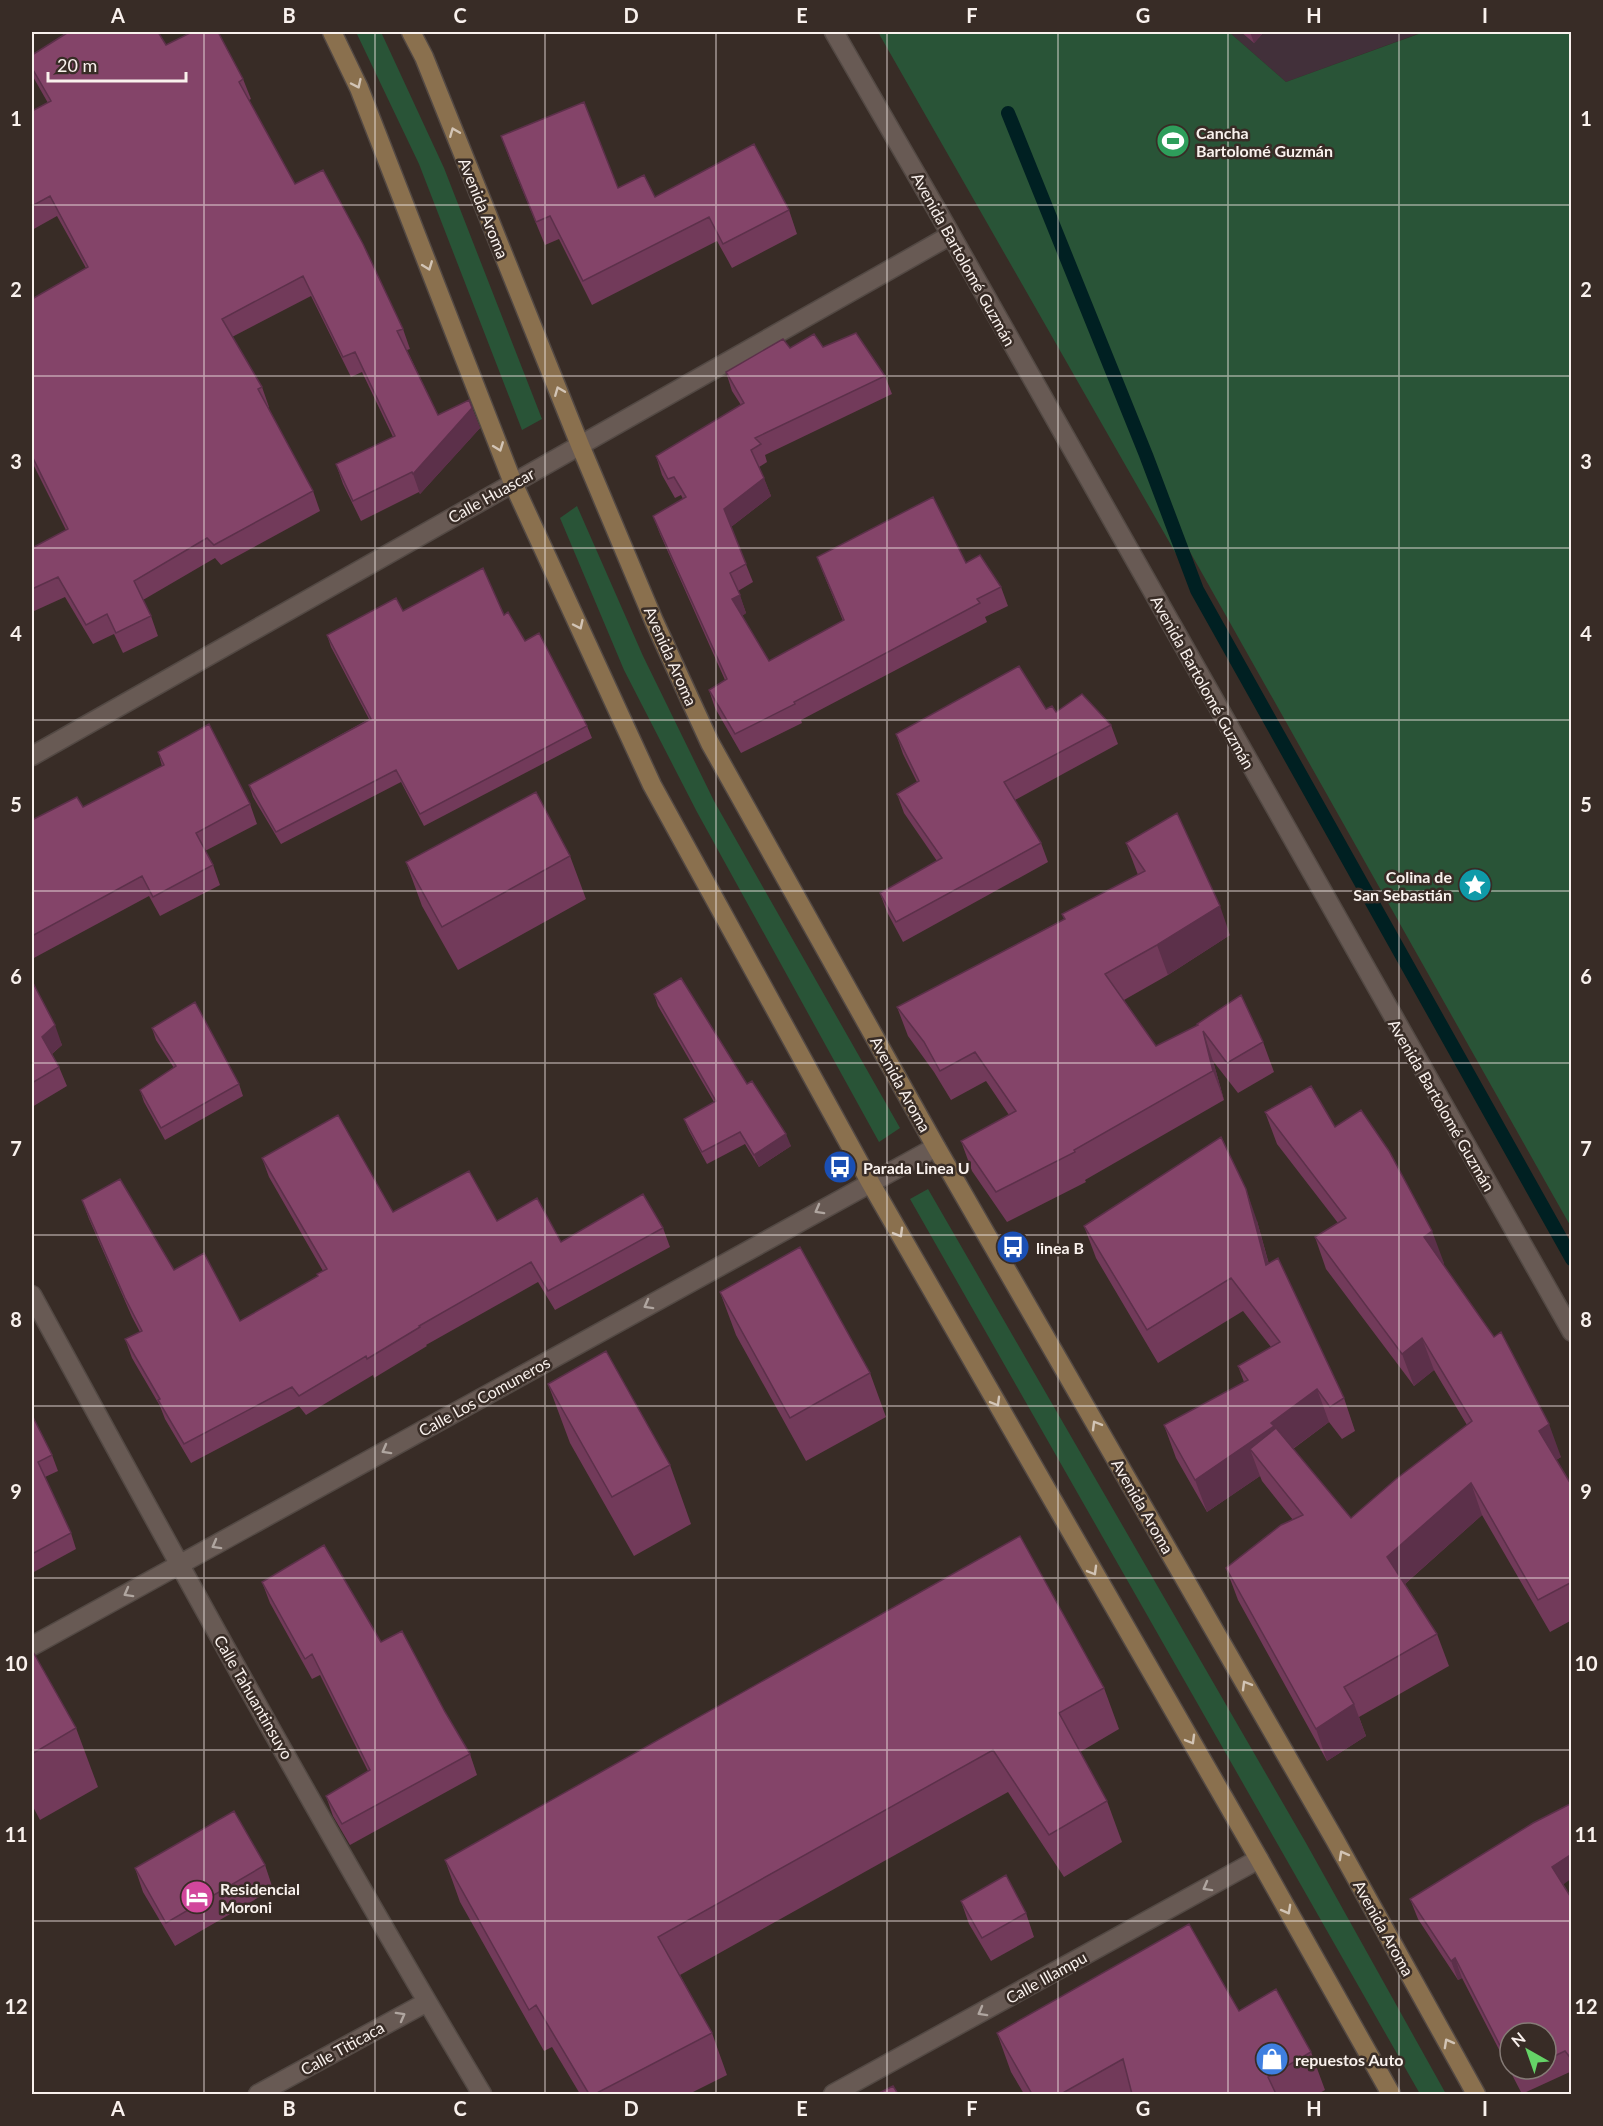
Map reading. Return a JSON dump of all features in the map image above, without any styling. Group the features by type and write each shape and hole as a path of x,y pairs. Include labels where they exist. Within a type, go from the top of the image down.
{"main road":[{"path":"332,32 359,88 513,483 652,785 870,1182 1259,1858 1391,2094"},
{"name":"Avenida Aroma","path":"411,32 424,57 580,445 654,621 710,743 936,1147 1335,1840 1476,2094"}],"street":[{"name":"Avenida Bartolomé Guzmán","path":"834,32 1572,1332"},
{"name":"Calle Huascar","path":"32,756 951,235"},
{"name":"Calle Los Comuneros","path":"32,1646 936,1147"},
{"name":"Calle Tahuantinsuyo","path":"32,1295 179,1565 427,2002 482,2094"},
{"name":"Calle Illampu","path":"833,2094 1259,1858"},
{"name":"Calle Titicaca","path":"258,2094 427,2002"}],"shaded area":[{"path":"1229,32 1423,32 1286,82"}],"green space":[{"path":"356,32 381,32 444,168 542,419 522,430 419,164"},
{"name":"Colina de San Sebastián","path":"878,32 1229,32 1286,82 1424,32 1571,32 1571,1227 1185,543 1183,566"},
{"path":"577,506 643,656 714,801 900,1128 879,1142 697,812 624,670 560,518"},
{"path":"928,1189 1306,1843 1446,2094 1420,2094 910,1199"}],"building":[{"path":"66,32 158,32 166,45 192,32 218,32 243,79 239,82 295,184 323,170 363,244 403,329 397,331 438,415 469,400 472,408 413,474 412,472 353,501 336,464 395,436 355,352 343,357 303,276 222,319 262,387 258,389 313,491 214,545 207,538 134,581 151,616 116,633 107,614 86,625 58,577 32,589 32,548 68,529 32,456 32,299 88,267 50,196 32,206 32,111 51,101 32,68 32,55"},
{"path":"584,102 618,188 644,175 655,197 754,144 789,210 723,244 709,217 583,281 550,216 536,222 501,136"},
{"path":"856,333 885,376 755,438 761,444 751,450 764,478 724,509 746,564 730,573 740,595 732,599 769,661 844,620 817,557 933,497 966,563 980,555 1001,587 977,599 980,603 794,702 795,704 735,734 709,690 727,679 653,516 686,497 674,477 668,479 656,456 744,403 726,372 783,339 790,348 814,334 823,347"},
{"path":"483,568 504,615 508,612 525,641 539,633 587,726 420,814 396,770 276,832 249,785 371,719 327,635 396,598 403,611"},
{"path":"1019,666 1046,709 1052,706 1056,712 1082,694 1111,725 1004,782 1041,843 896,922 880,893 942,858 897,794 919,781 896,734"},
{"path":"209,724 250,804 196,833 213,865 153,897 142,876 32,936 32,820 77,797 83,807 164,765 158,752"},
{"path":"536,792 570,856 442,927 406,862"},
{"path":"1177,813 1220,906 1105,974 1156,1046 1198,1025 1241,995 1263,1042 1227,1063 1203,1031 1213,1071 1074,1150 1075,1152 996,1192 961,1141 1016,1111 975,1052 940,1071 924,1042 897,1007 1065,919 1062,914 1145,871 1126,843"},
{"path":"681,978 747,1084 752,1081 786,1134 754,1155 740,1132 702,1152 684,1119 716,1101 654,994"},
{"path":"32,981 55,1025 42,1037 59,1067 32,1083"},
{"path":"195,1002 239,1084 161,1128 140,1090 176,1066 152,1028"},
{"path":"1311,1086 1335,1127 1361,1110 1389,1151 1432,1231 1424,1237 1494,1337 1501,1332 1549,1424 1539,1431 1572,1486 1572,1582 1538,1600 1471,1483 1387,1557 1437,1634 1344,1687 1354,1704 1316,1729 1226,1568 1281,1525 1303,1515 1250,1449 1276,1428 1351,1518 1396,1479 1472,1421 1422,1338 1402,1354 1315,1237 1346,1218 1265,1112"},
{"path":"338,1115 393,1212 469,1171 497,1221 537,1198 561,1242 643,1194 663,1228 548,1291 531,1262 419,1326 367,1359 366,1356 299,1396 292,1387 184,1444 125,1339 142,1331 82,1200 120,1179 174,1270 204,1253 240,1321 327,1269 262,1158"},
{"path":"1221,1137 1246,1189 1266,1265 1278,1258 1344,1398 1330,1407 1317,1389 1271,1423 1274,1426 1195,1480 1164,1425 1248,1380 1238,1366 1280,1342 1231,1278 1147,1330 1084,1226"},
{"path":"800,1247 870,1373 790,1418 720,1292"},
{"path":"606,1351 670,1465 612,1497 548,1384"},
{"path":"32,1418 52,1455 38,1462 71,1533 32,1554"},
{"path":"1020,1536 1104,1688 1059,1713 1107,1801 1049,1835 993,1750 658,1937 712,2033 595,2094 589,2094 536,2005 529,2010 445,1860"},
{"path":"324,1545 381,1642 402,1631 470,1754 342,1824 326,1796 370,1770 312,1654 305,1659 262,1582"},
{"path":"32,1650 76,1728 32,1754"},
{"path":"1572,1803 1572,1854 1552,1867 1572,1899 1572,2060 1565,2051 1558,2054 1558,2021 1498,2021 1498,2042 1455,1958 1451,1961 1410,1899 1533,1823"},
{"path":"234,1811 265,1865 166,1923 135,1868"},
{"path":"1006,1875 1026,1913 982,1938 961,1901"},
{"path":"1189,1924 1239,2011 1276,1989 1311,2052 1268,2077 1276,2094 1132,2094 1123,2059 1061,2094 1032,2094 997,2033"},
{"path":"893,2086 898,2094 877,2094"}],"waterway":[{"path":"1008,113 1146,455 1197,590 1572,1259"}],"place":[{"name":"Cancha Bartolomé Guzmán","path":"1173,141"},
{"name":"Colina de San Sebastián","path":"1475,885"},
{"name":"Parada Linea U","path":"840,1167"},
{"name":"linea B","path":"1013,1247"},
{"name":"Residencial Moroni","path":"197,1897"},
{"name":"repuestos Auto","path":"1272,2059"}]}
